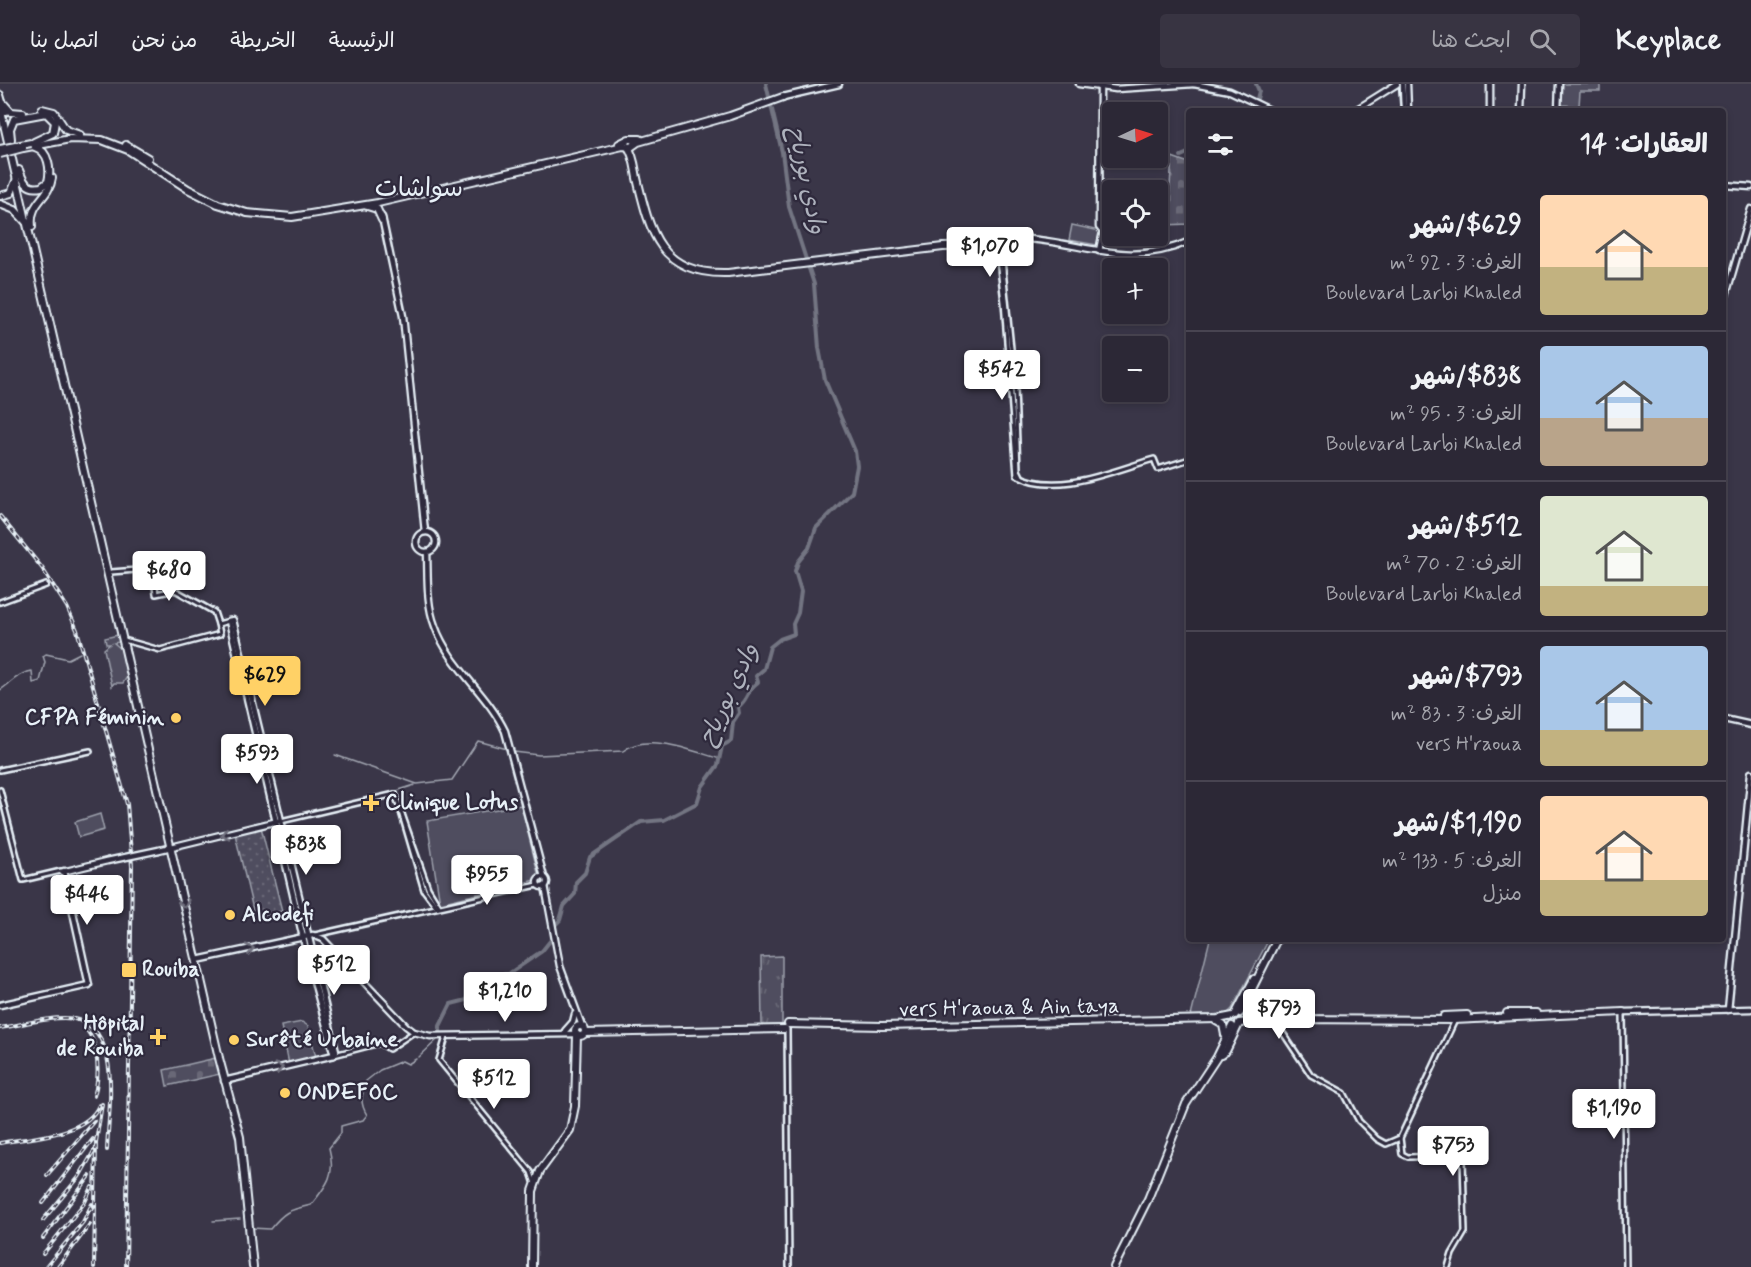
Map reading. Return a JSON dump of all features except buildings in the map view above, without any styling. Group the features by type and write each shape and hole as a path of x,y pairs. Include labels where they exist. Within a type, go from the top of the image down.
{"highway":[{"path":"1,97 11,112 51,110 66,130 80,135 108,138 135,149 199,193 247,210 301,214 391,199 627,145 744,108"},
{"path":"1,97 9,140"},
{"path":"0,149 82,138 109,142 128,150 194,193 247,213 292,217 360,206 627,145 779,98"},
{"path":"0,107 31,229 111,572 124,640"},
{"path":"0,154 51,136 55,129 53,118 46,113 14,119 10,126 9,140"},
{"path":"0,119 9,140"},
{"path":"29,145 80,135"},
{"path":"647,137 630,137 627,145 651,223 663,245 675,258 690,265 718,271 805,263"},
{"path":"60,140 49,148 52,181 48,190 35,205 31,218 31,229 232,1110 240,1155 251,1267"},
{"path":"13,156 24,183 33,188 41,188 49,178 46,157 39,147 29,145"},
{"path":"627,145 632,154 649,225 661,247 674,260 699,271 718,273 996,243"},
{"path":"0,196 11,193 15,186 13,156"},
{"path":"383,220 384,208 391,199"},
{"path":"0,204 18,213 31,229"},
{"path":"360,206 375,208 383,220"},
{"path":"1115,1267 1148,1199 1186,1104 1219,1056 1274,942"},
{"path":"1216,1020 1233,1012 1257,976"},
{"path":"1225,1035 1246,1007 1257,976"},
{"path":"1236,1021 1242,1000"},
{"path":"1246,1007 1248,1015 1257,1018"},
{"path":"1236,1021 1257,1018 1452,1018 1623,1012"},
{"path":"582,1030 1287,1019 1464,1019 1623,1012"},
{"path":"1216,1020 1225,1026 1219,1056"},
{"path":"1236,1021 1241,1026 1250,1021"},
{"path":"534,1267 531,1200 542,1167 561,1145 570,1130 575,1106 582,1030"},
{"path":"579,1045 585,1038 582,1030"},
{"path":"534,1267 536,1190 542,1172 561,1149 572,1130 577,1104 579,1045 575,1037 566,1032"}],"main road":[{"path":"779,98 839,84"},
{"path":"1079,84 1116,89 1194,84 1230,91 1265,108"},
{"path":"1362,108 1397,84"},
{"path":"1402,84 1406,108"},
{"path":"1406,108 1407,84"},
{"path":"1490,84 1490,108"},
{"path":"1521,108 1522,84"},
{"path":"1556,108 1558,84"},
{"path":"1099,251 1103,232 1099,227 1100,88"},
{"path":"1726,185 1751,187"},
{"path":"378,201 403,316 425,532"},
{"path":"1726,295 1751,208"},
{"path":"1002,259 996,243 1037,238 1121,255 1151,254 1186,242"},
{"path":"425,532 433,534 436,540 434,548 427,552 422,551 417,544 418,536 425,532"},
{"path":"427,552 430,608 437,631 446,649 493,710 511,745 540,871 539,883 545,894 562,971 582,1030"},
{"path":"224,1081 334,1055 336,1051 279,821 233,620 229,621"},
{"path":"1726,719 1750,724"},
{"path":"1728,1010 1751,773"},
{"path":"0,1005 88,986 62,871 279,821"},
{"path":"197,960 308,936 323,939 414,1032 430,1036 582,1030"},
{"path":"556,944 558,966 582,1030"},
{"path":"1623,1012 1751,1009"},
{"path":"558,1032 571,1026 575,1014"}],"street":[{"path":"996,243 1013,389"},
{"path":"1002,259 1013,389 1015,472 1026,478 1069,482 1154,459 1158,469 1186,460"},
{"path":"111,572 150,569 153,571 156,594 175,590 214,612 220,634 160,650 124,640"},
{"path":"0,602 46,585"},
{"path":"218,624 229,621"},
{"path":"0,770 90,751"},
{"path":"0,790 23,880 62,871"},
{"path":"279,821 395,794 413,844 424,890 437,906"},
{"path":"308,936 539,883"},
{"path":"1623,1012 1626,1267"},
{"path":"1452,1018 1452,1030"},
{"path":"1281,1030 1281,1024 1287,1019"},
{"path":"1440,1019 1449,1023 1452,1030"},
{"path":"1448,1267 1452,1254 1465,1232 1462,1156 1408,1157 1402,1154 1400,1138 1452,1030 1464,1019"},
{"path":"1266,1020 1281,1030 1311,1076 1344,1092 1356,1117 1377,1139 1386,1144 1400,1138"},
{"path":"786,1027 789,1267"},
{"path":"334,1055 380,1043 389,1048 414,1032"},
{"path":"446,1035 439,1060 531,1172 535,1183"}],"green space":[{"path":"1562,84 1600,84 1600,91 1580,91 1579,106 1561,105"},
{"path":"1172,157 1186,162 1186,224 1168,225"},
{"path":"1072,225 1100,231 1097,245 1069,240"},
{"path":"118,635 119,642 114,643 121,649 127,677 123,683 114,683 112,686 104,649 110,644 106,644 105,638"},
{"path":"521,805 538,873 535,880 440,903 427,821"},
{"path":"100,814 104,830 79,837 75,822"},
{"path":"261,827 282,911 255,918 235,834"},
{"path":"1209,942 1267,942 1232,1009 1227,1014 1191,1016"},
{"path":"782,956 782,1025 762,1026 761,957"},
{"path":"302,1022 308,1026 316,1057 289,1064 281,1026"},
{"path":"216,1058 220,1074 167,1086 164,1070"}],"waterway":[{"name":"وادي بورياح","path":"554,926 560,920 564,906 575,894 576,882 585,873 590,857 641,822 664,820 697,803 702,787 718,765 722,746 731,741 733,722 739,713 738,707 758,682 756,676 764,669 770,647 780,639 794,634 793,624 798,613 801,591 795,571 798,562 809,548 816,528 852,492 857,466 855,451 825,380 819,348 814,284 789,207 782,152 766,84"},
{"path":"1255,108 1259,91 1256,84"},
{"path":"1181,156 1186,154"},
{"path":"0,690 27,672 32,671 33,683 40,681 45,662 43,656 46,654 68,659 80,653"},
{"path":"335,755 417,784 452,780 478,741 507,749"},
{"path":"514,752 539,755 623,751 645,743 658,743 720,759"},
{"path":"399,790 415,785"},
{"path":"510,973 542,951 550,941"},
{"path":"440,1033 440,1026 451,1004 467,1000 471,991 484,986 496,975 508,974"},
{"path":"419,1057 439,1038"},
{"path":"251,1228 270,1229 287,1212 311,1205 329,1178 332,1165 329,1148 341,1133 341,1126 363,1120 367,1115 362,1098 366,1081 380,1070 402,1061 408,1064 416,1059"},
{"path":"213,1221 240,1219"}],"tunnel":[{"path":"1234,1027 1240,1013"}],"tram line":[{"path":"1400,84 1401,108"}],"railway":[{"path":"0,516 42,568 67,607 77,630 127,804 132,866 126,1267"},
{"path":"0,1028 64,1018 84,1022 97,1033 105,1049 109,1069 107,1150"},
{"path":"86,1029 96,1052 97,1080 94,1096"},
{"path":"94,1267 96,1142 102,1104"},
{"path":"0,1143 41,1137 70,1129 92,1115 99,1105"},
{"path":"47,1175 94,1121"},
{"path":"43,1203 93,1139"},
{"path":"43,1220 79,1177 94,1151"},
{"path":"43,1238 90,1176"},
{"path":"43,1254 85,1202 92,1187"},
{"path":"46,1267 83,1222 92,1204"},
{"path":"58,1267 90,1224"}],"place":[{"name":"CFPA Féminin","path":"176,718"},
{"name":"Clinique Lotus","path":"371,803"},
{"name":"Alcodefi","path":"230,915"},
{"name":"Rouiba","path":"129,970"},
{"name":"Hôpital de Rouiba","path":"158,1037"},
{"name":"Surêté Urbaine","path":"234,1040"},
{"name":"ONDEFOC","path":"285,1093"}],"district":[{"name":"سواشات","path":"419,189"}]}
